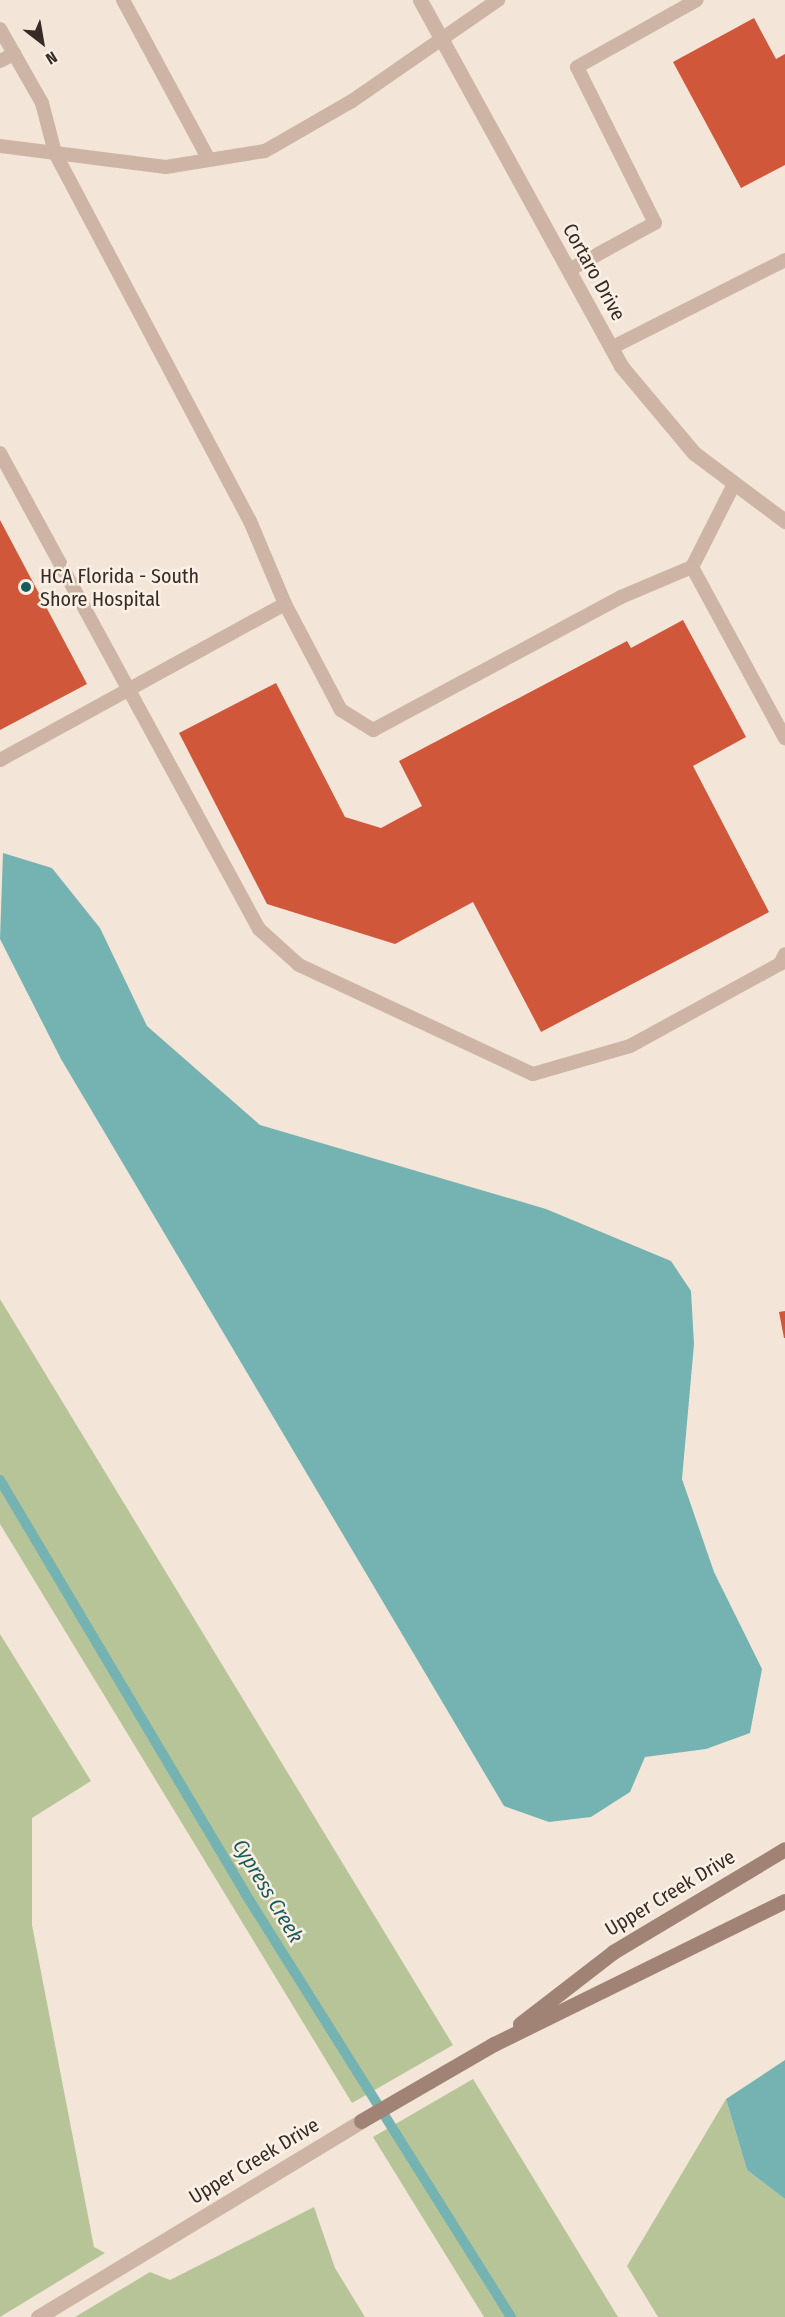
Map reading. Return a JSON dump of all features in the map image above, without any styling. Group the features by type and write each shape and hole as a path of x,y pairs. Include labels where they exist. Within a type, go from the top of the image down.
{"street":[{"name":"Cortaro Drive","path":"420,0 611,348 694,453 785,521"},
{"name":"Upper Creek Drive","path":"494,2044 613,1952 785,1849"},
{"name":"Upper Creek Drive","path":"38,2317 494,2044 785,1901"}],"lane":[{"path":"0,146 166,167 208,158 265,151 352,101 439,36 498,0"},
{"path":"569,270 655,223 577,68 697,0"},
{"path":"128,2 208,158"},
{"path":"0,29 42,103 55,153 250,521 285,604 341,710 374,730 602,607 692,567 734,484"},
{"path":"0,61 14,54"},
{"path":"611,348 785,260"},
{"path":"0,453 127,692 259,929 299,965 533,1074 630,1046 780,964 785,954"},
{"path":"692,567 785,738"},
{"path":"0,760 285,604"}],"green space":[{"path":"0,1299 453,2045 352,2103 0,1524"},
{"path":"0,1634 91,1781 32,1818 32,1925 94,2247 105,2253 0,2317"},
{"path":"473,2079 618,2317 484,2317 373,2137"},
{"path":"726,2099 747,2170 785,2199 785,2317 658,2317 627,2266"},
{"path":"314,2207 335,2268 365,2317 75,2317 150,2272 170,2280"}],"water":[{"path":"3,853 52,868 100,928 147,1026 260,1125 546,1209 671,1261 691,1291 694,1344 682,1479 714,1572 762,1669 750,1733 706,1749 645,1757 630,1792 591,1817 549,1822 504,1806 61,1059 0,939"},
{"path":"785,2060 785,2199 747,2170 726,2099"}],"building":[{"path":"754,18 776,59 785,54 785,165 741,188 673,62"},
{"name":"HCA Florida - South Shore Hospital","path":"0,520 87,684 0,730"},
{"path":"683,620 746,737 693,766 769,912 541,1032 473,902 395,944 267,904 179,733 276,683 345,817 381,828 422,806 399,761 627,641 631,648"},
{"path":"785,1311 785,1338 784,1338 779,1312"}],"waterway":[{"name":"Cypress Creek","path":"0,1480 245,1893 511,2317"}],"place":[{"name":"HCA Florida - South Shore Hospital","path":"26,587"}]}
